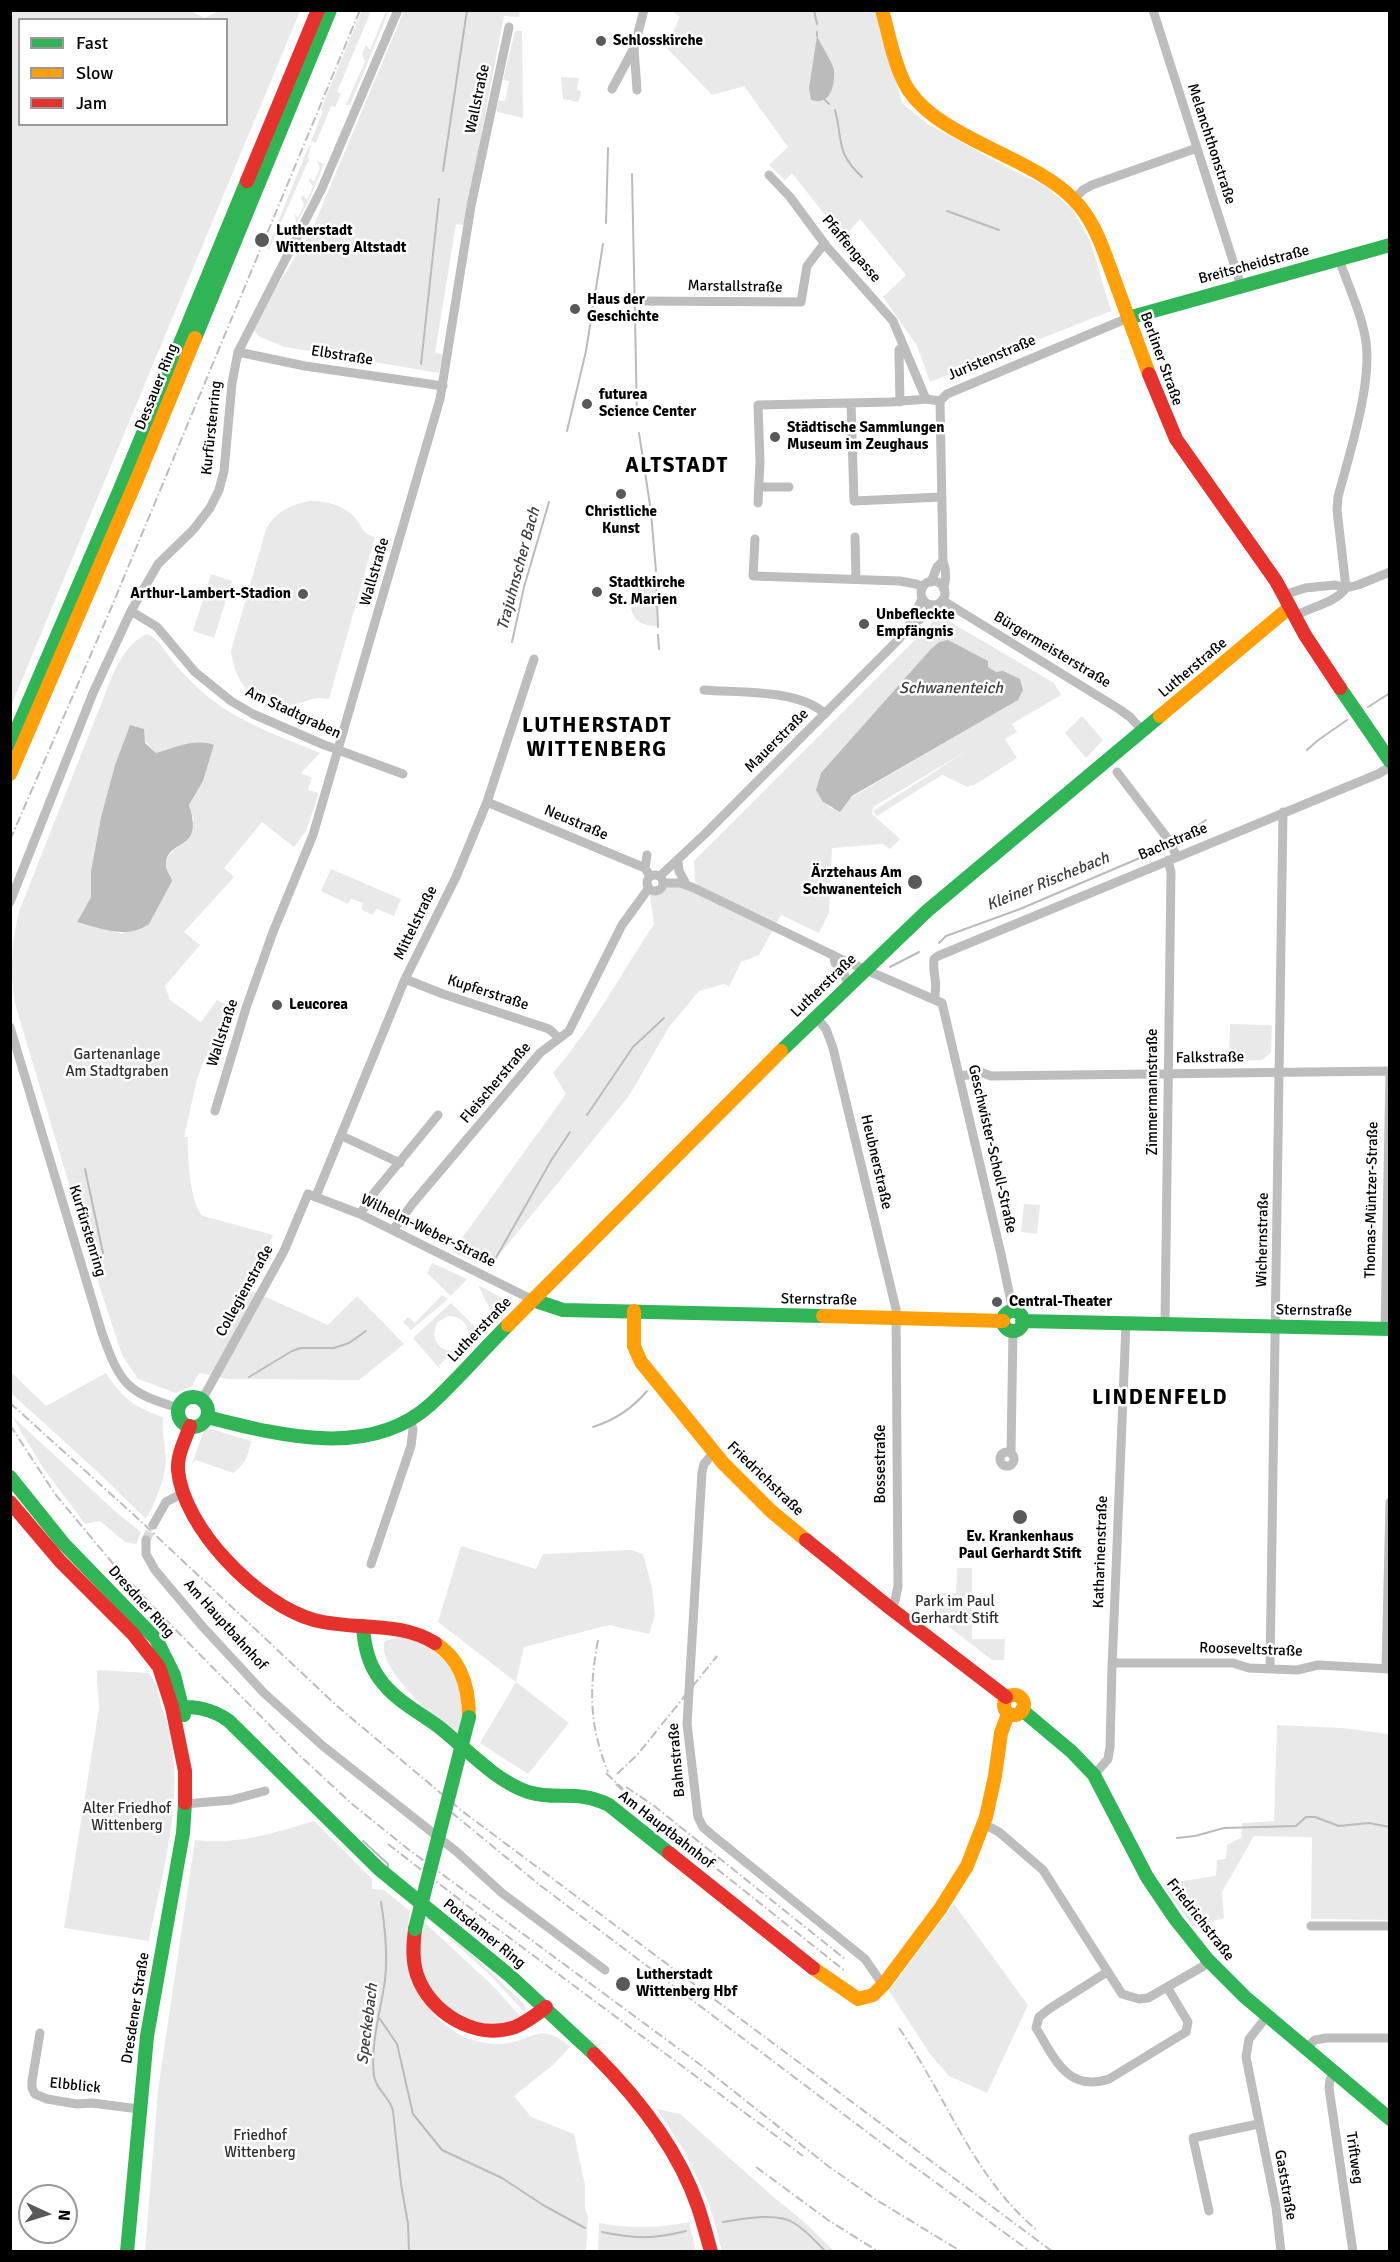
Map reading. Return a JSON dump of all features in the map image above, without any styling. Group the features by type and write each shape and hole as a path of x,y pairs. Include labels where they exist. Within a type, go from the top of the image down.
{"street":[{"name":"Dessauer Ring","path":"10,745 62,628 318,10"},
{"name":"Dessauer Ring","path":"10,774 123,512 330,10"},
{"name":"Kurfürstenring","path":"10,902 96,685 131,610 158,564 193,530 210,508 219,490 224,471 232,383 238,352 322,188 398,10"},
{"path":"612,89 634,48 644,10"},
{"name":"Berliner Straße","path":"882,10 899,72 906,86 920,104 943,123 1053,182 1074,198 1094,228 1159,403 1176,439 1272,575 1289,606 1389,761"},
{"name":"Melanchthonstraße","path":"1152,10 1241,286"},
{"name":"Wallstraße","path":"215,1111 246,1008 273,932 309,846 339,751 442,386 471,206 508,27"},
{"path":"634,48 638,90"},
{"path":"1074,198 1092,185 1197,148"},
{"name":"Pfaffengasse","path":"769,175 790,197 824,244 893,321 926,399"},
{"name":"Marstallstraße","path":"641,301 801,302 807,266 824,244"},
{"name":"Breitscheidstraße","path":"1128,318 1389,245"},
{"path":"1289,606 1311,606 1339,597 1346,588 1337,510 1338,497 1362,396 1367,353 1365,337 1339,259"},
{"name":"Juristenstraße","path":"759,488 758,405 900,402 926,399 940,401 947,394 1128,318"},
{"path":"900,402 898,355 903,346"},
{"name":"Elbstraße","path":"238,352 315,368 442,386"},
{"path":"940,401 944,593 942,600 931,605 922,599 923,587 932,582 938,583 943,588"},
{"path":"851,403 854,501 942,497"},
{"path":"758,503 759,488 789,487"},
{"path":"855,537 856,579"},
{"path":"755,539 753,576 909,582 923,587"},
{"path":"932,582 937,567 943,561"},
{"path":"1289,606 1305,588 1335,585 1346,588 1370,581 1389,572"},
{"name":"Mauerstraße","path":"654,876 678,860 892,647 912,623 922,599"},
{"name":"Bürgermeisterstraße","path":"942,600 1119,709 1142,730"},
{"name":"Mauerstraße","path":"912,623 920,620 931,605"},
{"name":"Lutherstraße","path":"207,1417 279,1434 322,1438 378,1433 410,1420 430,1405 848,985 944,895 1289,606"},
{"name":"Am Stadtgraben","path":"131,610 157,627 195,672 231,701 267,720 339,751 403,774"},
{"name":"Mittelstraße","path":"312,1195 342,1136 405,979 456,877 487,802 534,659"},
{"path":"704,690 792,697 815,706 825,714"},
{"name":"Bachstraße","path":"934,999 937,983 934,959 1378,774 1389,767"},
{"name":"Zimmermannstraße","path":"1117,772 1168,839 1173,859 1165,1324"},
{"name":"Neustraße","path":"487,802 654,876 686,884 865,970"},
{"name":"Wichernstraße","path":"1270,1668 1283,812"},
{"path":"647,855 654,876 658,890 649,888 647,883 654,876"},
{"path":"678,860 679,871 686,884"},
{"name":"Fleischerstraße","path":"393,1230 413,1203 540,1053 571,1026 622,925 649,888"},
{"path":"834,956 835,963 842,968 848,985"},
{"path":"865,970 934,999"},
{"name":"Kupferstraße","path":"405,979 549,1029 559,1038"},
{"name":"Geschwister-Scholl-Straße","path":"934,999 943,1005 1013,1321 1011,1452"},
{"name":"Heubnerstraße","path":"816,1017 826,1029 833,1048 894,1300 896,1318"},
{"name":"Kurfürstenring","path":"10,1027 102,1333 116,1369 132,1389 146,1397 179,1408"},
{"name":"Falkstraße","path":"960,1076 1389,1071"},
{"name":"Thomas-Müntzer-Straße","path":"1388,1329 1389,1071"},
{"path":"360,1214 374,1192 438,1115"},
{"path":"342,1136 400,1163"},
{"name":"Wilhelm-Weber-Straße","path":"312,1195 360,1214 533,1300"},
{"name":"Collegienstraße","path":"201,1400 284,1251 312,1195"},
{"path":"533,1300 563,1310 634,1311"},
{"name":"Sternstraße","path":"634,1311 1388,1329"},
{"name":"Friedrichstraße","path":"634,1311 633,1340 638,1357 714,1452 771,1511 890,1608 1006,1697 1019,1696 1024,1702 1022,1710 1072,1752 1094,1775 1147,1877 1181,1927 1209,1960 1235,1988 1389,2118"},
{"name":"Bossestraße","path":"890,1608 898,1586 896,1318"},
{"name":"Katharinenstraße","path":"1094,1775 1105,1764 1110,1752 1126,1323"},
{"path":"188,1398 201,1400 207,1406 207,1417 200,1425 190,1426 181,1419 179,1408 188,1398"},
{"path":"371,1564 411,1446 413,1430 410,1420"},
{"path":"190,1426 178,1464 183,1492 193,1517 208,1541 227,1562 290,1610 314,1620 409,1629 422,1634 449,1655 463,1675 468,1696 469,1717 415,1929 414,1954 419,1980 435,2004 457,2021 482,2030 507,2030 530,2021 546,2007"},
{"name":"Bahnstraße","path":"714,1452 704,1464 702,1472 688,1700 688,1739 698,1817 703,1827 711,1834 865,1959 883,1985"},
{"name":"Dresdner Ring","path":"10,1477 67,1547 156,1639 167,1657 176,1676 185,1771"},
{"path":"153,1525 165,1502 183,1492"},
{"name":"Dresdner Ring","path":"10,1502 56,1557 148,1652 178,1706"},
{"path":"1388,1669 1389,1502"},
{"name":"Am Hauptbahnhof","path":"146,1540 146,1554 155,1570 264,1693 332,1753 457,1852 506,1896 605,1970"},
{"name":"Am Hauptbahnhof","path":"363,1626 366,1650 375,1671 385,1685 512,1783 531,1793 582,1794 602,1801 850,1996 865,1999 875,1994 883,1985 956,1886 973,1855 984,1824 997,1767 1002,1729 1008,1714"},
{"name":"Rooseveltstraße","path":"1112,1663 1233,1663 1249,1668 1297,1670 1318,1665 1388,1669"},
{"path":"1006,1697 1003,1706 1008,1714 1016,1715 1022,1710"},
{"name":"Potsdamer Ring","path":"178,1706 211,1709 229,1721 379,1869 546,2007 613,2073 658,2128 690,2187 711,2252"},
{"name":"Dresdener Straße","path":"127,2252 147,2036 183,1833 186,1804 185,1771"},
{"path":"186,1804 231,1800 266,1791"},
{"path":"984,1824 999,1832 1043,1870 1122,1994 1130,1998 1148,1998 1202,1967 1209,1960"},
{"path":"1311,1926 1389,1926"},
{"path":"1107,1972 1049,2009 1039,2017 1036,2028 1061,2069 1078,2080 1096,2084 1109,2079 1186,2032 1188,2022 1167,1987"},
{"name":"Gaststraße","path":"1268,2015 1253,2033 1246,2050 1258,2124 1276,2207 1281,2252"},
{"name":"Elbblick","path":"40,2033 32,2081 35,2094 47,2099 77,2104 92,2103 139,2109"},
{"path":"1307,2047 1315,2040 1326,2038 1389,2038"},
{"name":"Triftweg","path":"1334,2070 1329,2088 1353,2252"},
{"path":"1209,2211 1193,2138 1258,2124"}],"green space":[{"path":"362,10 371,11 337,92 341,94 335,107 331,106 316,143 311,141 323,111 321,109"},
{"path":"11,11 190,11 205,18 219,11 300,11 11,706"},
{"path":"386,11 389,11 350,105 346,105 365,61 362,54 366,45 370,50"},
{"path":"404,11 520,11 519,17 504,16 464,225 456,224 435,353 443,354 439,373 285,347 260,337 254,330 277,286 311,232"},
{"path":"672,11 876,11 902,103 928,124 1047,187 1072,209 1090,241 1111,311 930,382 917,346 883,297 906,275 860,219 843,238 792,173 785,180 769,165 788,147 744,86 712,95 666,47 680,17","holes":["817,38 826,56 809,88"]},
{"path":"515,31 522,31 523,118 496,110 499,100 505,101 509,81 503,80"},
{"path":"561,77 579,78 577,90 581,91 579,102 563,99"},
{"path":"309,145 311,146 309,159 269,250 267,249"},
{"path":"317,161 324,164 310,198 283,249 280,248 278,243 283,247 290,234 288,225 291,231 296,221 294,213 298,218 304,205 301,198 303,195 307,200 313,186 309,181 310,178 314,182 320,168"},
{"name":"Arthur-Lambert-Stadion","path":"308,501 327,503 345,509 365,532 375,537 329,699 318,698 289,705 276,705 256,698 248,691 237,673 231,651 266,529 283,511"},
{"path":"211,574 232,581 214,638 193,631"},
{"path":"655,581 657,626 640,622 634,616 631,607 637,607 638,602 632,601 637,589 646,583"},
{"path":"940,619 947,620 1054,683 1061,695 1012,724 1017,732 1005,739 1017,758 973,786 968,787 942,775 877,816 873,811 970,749 873,807 872,814 900,839 890,849 883,844 832,848 829,912 819,933 781,915 759,955 741,962 729,987 724,984 699,991 669,1027 629,1096 489,1267 452,1252 566,1094 553,1073 593,1019 654,924 650,896 668,887 698,885 695,881 694,861 933,622","holes":["930,650 988,667 996,673 1017,700 832,809 823,802 907,677"]},
{"name":"Gartenanlage Am Stadtgraben","path":"147,634 156,640 175,664 209,698 239,718 320,753 301,773 312,778 308,790 319,793 306,831 294,847 262,822 224,868 234,877 184,932 200,945 165,986 170,1000 201,1022 217,1000 236,1010 204,1060 197,1079 184,1137 188,1137 190,1179 195,1202 203,1216 273,1235 248,1289 328,1325 357,1296 404,1344 359,1380 227,1379 199,1373 192,1386 176,1393 138,1379 122,1355 101,1291 15,1004 12,956 20,909 113,674 127,651","holes":["130,725 156,753 212,744 214,746 203,781 189,805 194,820 185,843 177,847 166,862 165,866 171,877 122,934 77,921 91,897 91,871 101,817 115,765"]},
{"path":"1082,716 1103,740 1086,758 1065,733"},
{"path":"331,869 401,899 394,916 377,909 372,915 361,909 363,903 351,899 348,904 321,891"},
{"path":"1230,1024 1272,1025 1271,1052 1262,1060 1229,1061"},
{"path":"1024,1204 1040,1205 1037,1234 1021,1232"},
{"path":"432,1263 467,1279 451,1296 427,1273"},
{"path":"478,1285 513,1304 497,1324"},
{"path":"442,1295 448,1299 411,1330 403,1322 408,1317 415,1323"},
{"path":"451,1303 477,1329 468,1339 467,1326 462,1320 449,1316 438,1322 434,1333 437,1343 440,1347 450,1351 457,1350 439,1365 441,1370 413,1338"},
{"path":"11,1372 46,1406 106,1373 130,1401 144,1410 163,1417 165,1470 146,1519 11,1393"},
{"path":"12,1416 117,1513 141,1532 136,1544 125,1542 100,1521 85,1524 43,1468"},
{"path":"208,1428 251,1441 246,1459 233,1473 196,1460 192,1464 204,1430"},
{"path":"461,1546 536,1569 543,1554 631,1550 643,1554 652,1588 655,1615 649,1634 609,1625 524,1647 516,1682 438,1622"},
{"name":"Park im Paul Gerhardt Stift","path":"957,1568 972,1568 972,1639 1005,1639 1004,1660 992,1660 935,1616 935,1593 956,1593"},
{"path":"396,1634 421,1643 442,1658 450,1668 461,1690 463,1704 459,1731 423,1706 398,1678 384,1651 385,1641 396,1638"},
{"name":"Alter Friedhof Wittenberg","path":"97,1671 148,1673 157,1686 171,1739 174,1796 171,1826 149,1941 64,1928 99,1708"},
{"path":"516,1682 569,1723 528,1774 480,1743"},
{"path":"1277,1725 1342,1728 1389,1734 1389,1920 1311,1919 1312,1837 1254,1836 1222,1892 1224,1918 1193,1927 1162,1884 1216,1876 1217,1860 1226,1859 1227,1845 1241,1838 1242,1823 1274,1821"},
{"name":"Friedhof Wittenberg","path":"314,1821 372,1879 372,1889 384,1890 410,1911 407,1955 413,1977 427,2006 449,2028 463,2036 494,2044 517,2041 541,2033 549,2034 559,2038 570,2047 554,2064 514,2096 531,2117 574,2134 585,2185 585,2209 588,2216 586,2251 145,2252 158,2090 195,1840 241,1839 270,1834"},
{"path":"954,1904 1028,2005 987,2093 949,2076 930,2054 889,1991"},
{"path":"424,1915 459,1942 521,2001 525,2005 526,2014 493,1978"},
{"path":"423,1921 493,1986 521,2017 495,2024 472,2021 443,2004 429,1986 420,1962"},
{"path":"657,2109 680,2114 803,2221 834,2251 722,2251 710,2206 685,2152"},
{"path":"689,2222 696,2251 598,2251 599,2223 644,2227"}],"water":[{"path":"817,36 833,67 834,76 830,94 827,98 817,101 811,100 809,88"},
{"name":"Schwanenteich","path":"948,640 988,661 988,667 996,672 1003,671 1020,679 1023,690 1018,700 852,796 840,812 823,802 816,790 821,773 930,650 939,642"},
{"path":"130,725 144,729 145,743 156,753 192,743 214,745 203,781 189,805 193,820 192,831 189,838 168,856 166,866 172,881 149,924 140,929 122,932 77,922 91,897 91,871 101,817 115,765"}],"waterway":[{"path":"443,171 467,10"},
{"path":"814,10 817,24"},
{"path":"825,100 829,104"},
{"path":"835,110 841,145 853,168 862,177"},
{"name":"Trajuhnscher Bach","path":"606,223 608,148"},
{"name":"Kleiner Rischebach","path":"632,174 637,416"},
{"path":"421,364 439,199"},
{"path":"947,211 999,230"},
{"name":"Trajuhnscher Bach","path":"567,431 586,351 603,244"},
{"name":"Kleiner Rischebach","path":"639,433 650,505"},
{"name":"Trajuhnscher Bach","path":"512,642 524,587 549,502"},
{"name":"Kleiner Rischebach","path":"651,513 656,571"},
{"name":"Kleiner Rischebach","path":"656,579 658,627"},
{"name":"Kleiner Rischebach","path":"658,635 659,649"},
{"name":"Kleiner Rischebach","path":"1368,707 1390,693"},
{"name":"Kleiner Rischebach","path":"1307,750 1347,720"},
{"name":"Kleiner Rischebach","path":"1180,838 1206,820"},
{"name":"Kleiner Rischebach","path":"939,943 946,936 1020,909 1168,846"},
{"name":"Kleiner Rischebach","path":"890,967 919,952"},
{"path":"587,1115 633,1047 664,1018"},
{"path":"493,1263 552,1159 570,1132"},
{"path":"85,1169 103,1253"},
{"path":"249,1377 292,1351 301,1348 334,1348 349,1343 366,1331"},
{"path":"593,1427 623,1413 647,1391"},
{"name":"Trajuhnscher Bach","path":"1177,1838 1224,1828 1296,1826 1306,1817 1315,1817 1339,1826 1369,1823 1390,1827"},
{"name":"Speckebach","path":"363,1841 388,1864 388,1867"},
{"name":"Speckebach","path":"381,1902 386,1941 386,1970 373,2064 375,2081 393,2111 408,2224 409,2252"},
{"path":"380,2019 397,2044 413,2114 442,2150 502,2178 543,2205 585,2228"},
{"path":"723,2222 759,2217 787,2220 803,2229 826,2252"},
{"path":"602,2232 644,2237 664,2236 686,2231"}],"tunnel":[{"path":"146,1540 153,1525"}],"railway":[{"path":"10,840 112,606 360,10"},
{"path":"10,1403 133,1514 337,1706 462,1811 1053,2252"},
{"path":"10,1425 55,1494 115,1566 297,1753 352,1804 408,1849 702,2066 828,2166 875,2199 962,2252"},
{"path":"598,1640 592,1691 594,1722 608,1772"},
{"path":"617,1774 638,1754 717,1656"},
{"path":"606,1773 623,1789"},
{"path":"616,1784 648,1814 845,1971"},
{"path":"626,1787 653,1805 845,1959"},
{"path":"451,1812 541,1886 875,2138 1031,2252"},
{"path":"388,1844 491,1924 803,2156"},
{"path":"899,2028 995,2186 1015,2210 1038,2231"},
{"path":"756,2167 828,2220 879,2252"}],"traffic: fast":[{"path":"195,338 330,10"},
{"path":"10,745 120,489 247,181"},
{"path":"1128,318 1390,245"},
{"path":"1340,688 1390,761"},
{"path":"781,1051 927,911 1160,716"},
{"path":"533,1300 563,1310 823,1316"},
{"path":"1013,1311 1020,1314 1023,1321 1020,1328 1013,1331 1006,1328 1003,1321 1006,1314 1013,1311"},
{"path":"1022,1321 1390,1329"},
{"path":"207,1417 293,1436 352,1437 380,1432 407,1421 431,1404 508,1325"},
{"path":"193,1397 199,1398 207,1406 208,1412 207,1418 199,1426 193,1427 187,1426 179,1418 178,1412 179,1406 187,1398 193,1397"},
{"path":"10,1477 63,1543 156,1639 174,1675 184,1715"},
{"path":"363,1626 369,1660 385,1686 399,1699 439,1727 492,1772 528,1792 548,1796 587,1797 609,1805 669,1853"},
{"path":"172,1707 202,1709 216,1713 229,1721 379,1869 509,1975 594,2054"},
{"path":"1022,1710 1072,1752 1094,1775 1147,1877 1176,1920 1208,1960 1245,1997 1390,2119"},
{"path":"415,1929 469,1717"},
{"path":"127,2252 147,2036 183,1833 185,1803"}],"traffic: slow":[{"path":"882,10 901,75 919,103 960,133 1033,170 1055,184 1073,199 1088,217 1104,250 1149,374"},
{"path":"10,774 195,338"},
{"path":"1160,716 1290,607"},
{"path":"508,1325 781,1051"},
{"path":"634,1311 634,1346 641,1362 723,1463 771,1511 806,1540"},
{"path":"823,1316 1003,1321"},
{"path":"435,1643 451,1657 462,1675 469,1717"},
{"path":"1010,1695 1018,1695 1024,1701 1024,1705 1024,1709 1018,1715 1010,1715 1004,1709 1004,1701 1010,1695"},
{"path":"813,1968 858,1999 873,1995 884,1984 940,1909 967,1866 986,1817 1001,1733 1008,1714"}],"traffic: jam":[{"path":"247,181 318,10"},
{"path":"1149,374 1176,439 1276,581 1305,635 1340,688"},
{"path":"190,1426 178,1464 183,1492 194,1516 209,1539 248,1581 293,1612 314,1620 406,1631 435,1643"},
{"path":"10,1502 60,1561 133,1634 159,1667 172,1707 185,1771 185,1803"},
{"path":"806,1540 1006,1697"},
{"path":"669,1853 813,1968"},
{"path":"415,1929 414,1964 423,1989 443,2012 456,2021 470,2027 500,2030 515,2027 546,2007"},
{"path":"594,2054 641,2106 668,2144 690,2185 711,2252"}],"place":[{"name":"Schlosskirche","path":"601,41"},
{"name":"Lutherstadt Wittenberg Altstadt","path":"262,240"},
{"name":"Haus der Geschichte","path":"575,309"},
{"name":"futurea Science Center","path":"587,404"},
{"name":"Städtische Sammlungen Museum im Zeughaus","path":"775,437"},
{"name":"Christliche Kunst","path":"621,494"},
{"name":"Stadtkirche St. Marien","path":"597,592"},
{"name":"Arthur-Lambert-Stadion","path":"303,594"},
{"name":"Unbefleckte Empfängnis","path":"864,624"},
{"name":"Ärztehaus Am Schwanenteich","path":"915,882"},
{"name":"Leucorea","path":"277,1005"},
{"name":"Central-Theater","path":"997,1302"},
{"name":"Ev. Krankenhaus Paul Gerhardt Stift","path":"1020,1517"},
{"name":"Lutherstadt Wittenberg Hbf","path":"623,1984"}],"district":[{"name":"ALTSTADT","path":"677,466"},
{"name":"LUTHERSTADT WITTENBERG","path":"597,738"},
{"name":"LINDENFELD","path":"1160,1398"}]}
